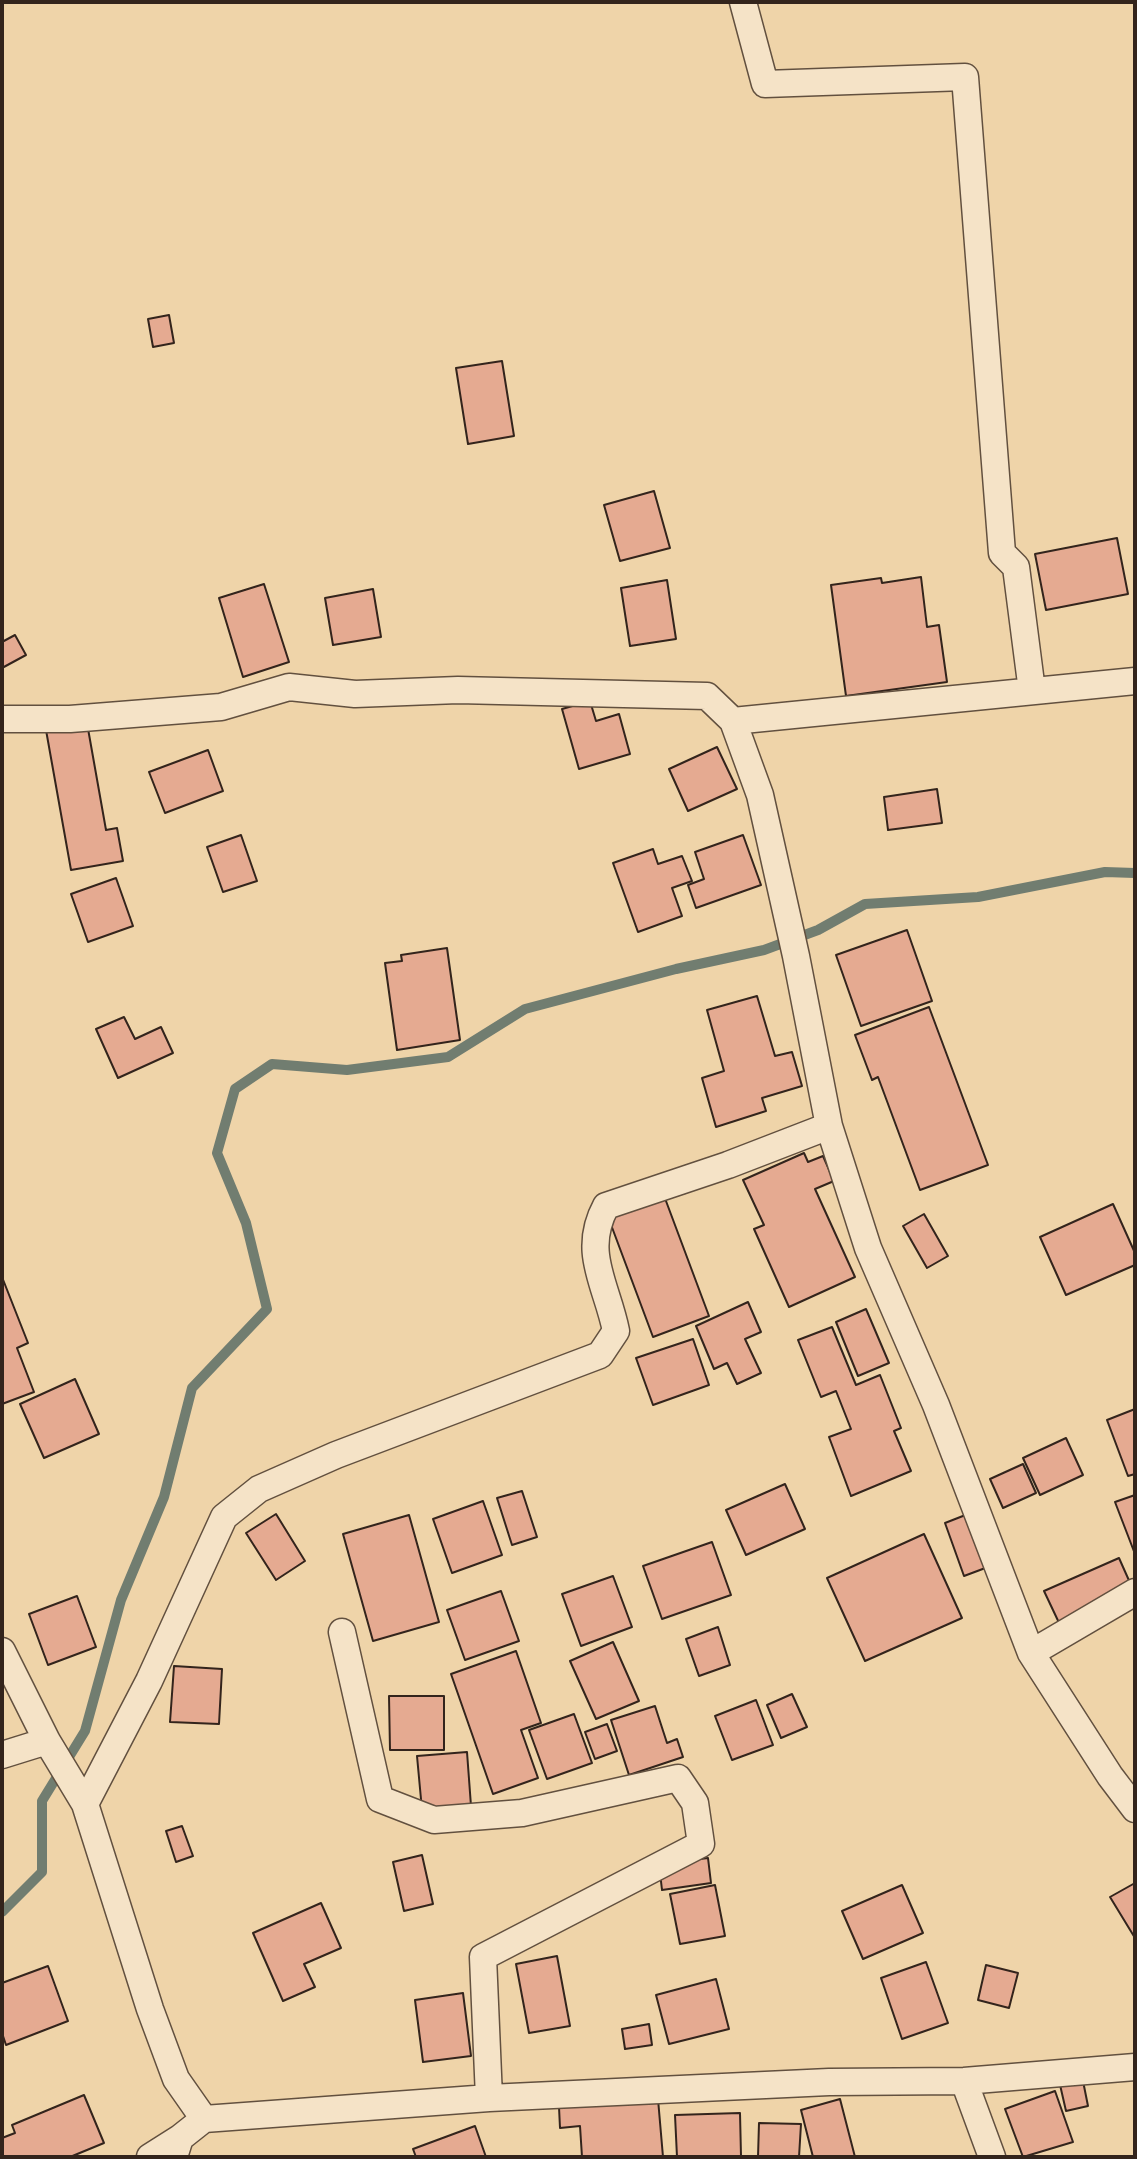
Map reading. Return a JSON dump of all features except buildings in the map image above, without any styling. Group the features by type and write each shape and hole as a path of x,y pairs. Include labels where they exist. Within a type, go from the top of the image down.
{"street":[{"path":"743,2 765,84 965,77 1002,553 1016,567 1032,691"},
{"path":"733,721 1135,681"},
{"path":"2,719 70,719 221,707 289,687 355,694 458,690 707,696 733,721 760,795 829,1126 868,1248 936,1405 1031,1653 1070,1717 1135,1809"},
{"path":"85,1804 149,1681 224,1517 259,1489 323,1460 600,1355 616,1331 610,1302 596,1267 595,1226 606,1206 728,1165 829,1126"},
{"path":"1031,1653 1135,1592"},
{"path":"342,1632 380,1799 434,1820 522,1813 678,1778 695,1803 701,1844 483,1957 489,2098"},
{"path":"2,1651 58,1760 85,1804 150,2009 176,2079 204,2119"},
{"path":"2,1755 58,1760"},
{"path":"150,2157 177,2148 204,2119 489,2098 829,2082 964,2081 1135,2067"},
{"path":"964,2081 992,2157"}],"waterway":[{"path":"2,1912 42,1872 42,1801 85,1731 121,1600 164,1497 192,1388 267,1309 246,1223 217,1153 235,1089 272,1064 347,1070 448,1057 525,1009 676,969 764,950 818,930 865,904 978,897 1105,872 1135,873"}]}
